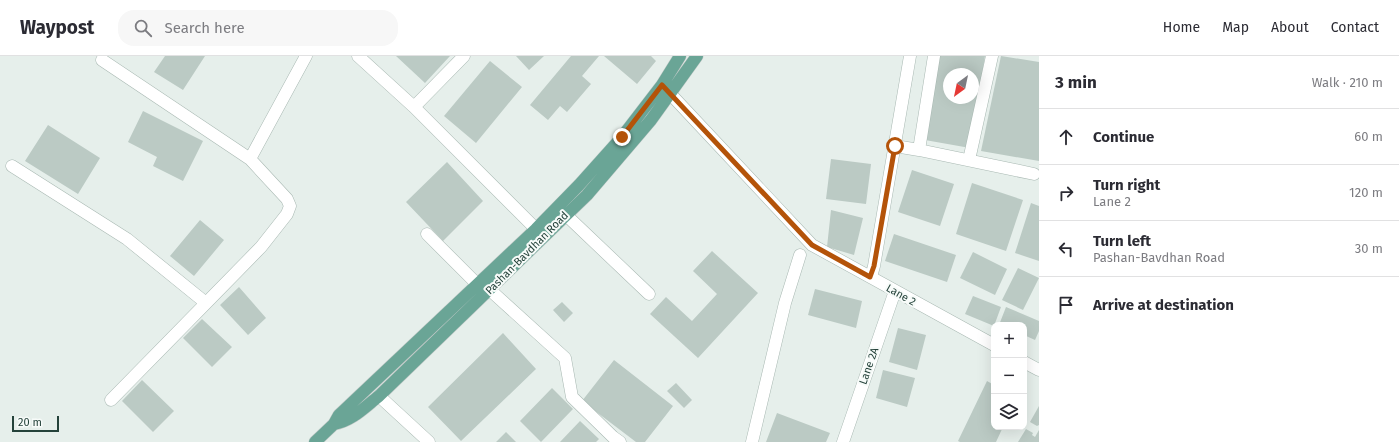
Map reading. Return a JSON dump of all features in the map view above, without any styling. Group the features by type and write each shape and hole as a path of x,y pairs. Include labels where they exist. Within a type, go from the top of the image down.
{"main road":[{"name":"Pashan-Bavdhan Road","path":"315,442 334,424 339,415 536,229 622,137 662,85 680,56"},
{"name":"Pashan-Bavdhan Road","path":"334,424 343,423 352,418 379,396 587,195 671,94 697,56"}],"street":[{"path":"250,158 306,56"},
{"path":"358,56 414,107 536,229"},
{"path":"414,107 464,56"},
{"path":"870,277 874,266 910,56"},
{"path":"919,150 934,56"},
{"path":"969,160 992,56"},
{"path":"102,60 250,158 289,203 289,211 261,247 111,400"},
{"name":"Lane 2","path":"662,85 812,245 991,343"},
{"path":"895,146 1034,174"},
{"path":"12,166 127,240 206,303"},
{"path":"566,215 649,294"},
{"path":"427,234 477,284"},
{"path":"752,442 785,302 800,255"},
{"path":"490,290 565,358 572,397 614,440"},
{"name":"Lane 2A","path":"843,442 895,291"},
{"path":"1027,364 1039,370"},
{"path":"379,396 429,442"}],"building":[{"path":"165,56 205,56 183,90 154,72"},
{"path":"396,56 450,56 425,83"},
{"path":"516,56 544,56 529,70"},
{"path":"571,56 599,56 582,76 591,84 567,112 560,106 548,120 530,105"},
{"path":"604,56 651,56 656,61 637,84"},
{"path":"939,56 985,56 979,93 979,68 943,68 943,104 977,104 970,148 925,140"},
{"path":"1001,56 1039,62 1039,161 981,151"},
{"path":"490,61 522,87 476,143 444,116"},
{"path":"143,111 203,141 183,181 153,166 157,157 128,142"},
{"path":"48,125 100,158 78,194 25,161"},
{"path":"831,159 871,164 866,204 826,199"},
{"path":"447,162 483,201 443,241 406,202"},
{"path":"912,170 954,184 940,226 898,212"},
{"path":"972,183 1023,200 1006,251 956,234"},
{"path":"1031,203 1039,206 1039,261 1015,253"},
{"path":"831,210 863,218 854,255 827,247"},
{"path":"200,220 224,240 194,276 170,256"},
{"path":"894,234 956,255 947,282 885,261"},
{"path":"712,251 758,293 698,358 650,314 666,297 692,321 717,294 693,271"},
{"path":"973,252 1007,269 995,295 960,278"},
{"path":"1018,268 1039,278 1023,310 1002,300"},
{"path":"239,287 266,318 248,335 220,305"},
{"path":"815,289 862,301 856,328 808,315"},
{"path":"973,296 1001,307 995,322 991,322 991,325 965,314"},
{"path":"562,302 573,313 564,322 553,310"},
{"path":"1006,307 1039,321 1039,331 1035,340 1027,336 1027,322 1000,322"},
{"path":"202,319 232,347 212,367 183,338"},
{"path":"898,328 926,335 917,370 889,362"},
{"path":"503,333 536,369 461,441 428,407"},
{"path":"614,360 673,406 645,442 636,442 582,401"},
{"path":"883,370 915,378 907,407 876,398"},
{"path":"142,380 174,411 153,432 122,401"},
{"path":"987,381 991,383 991,430 1002,430 996,442 958,441"},
{"path":"676,383 692,400 684,408 667,391"},
{"path":"552,388 573,409 541,442 520,421"},
{"path":"1039,406 1039,425 1037,426 1030,422"},
{"path":"777,413 830,433 826,442 766,442"},
{"path":"580,421 599,439 596,442 560,442"},
{"path":"1025,430 1033,433 1032,435 1035,437 1039,430 1039,442 1018,442"},
{"path":"506,432 516,442 496,442"}],"route":[{"path":"622,137 662,85 812,245 870,277 874,266 895,146"}]}
